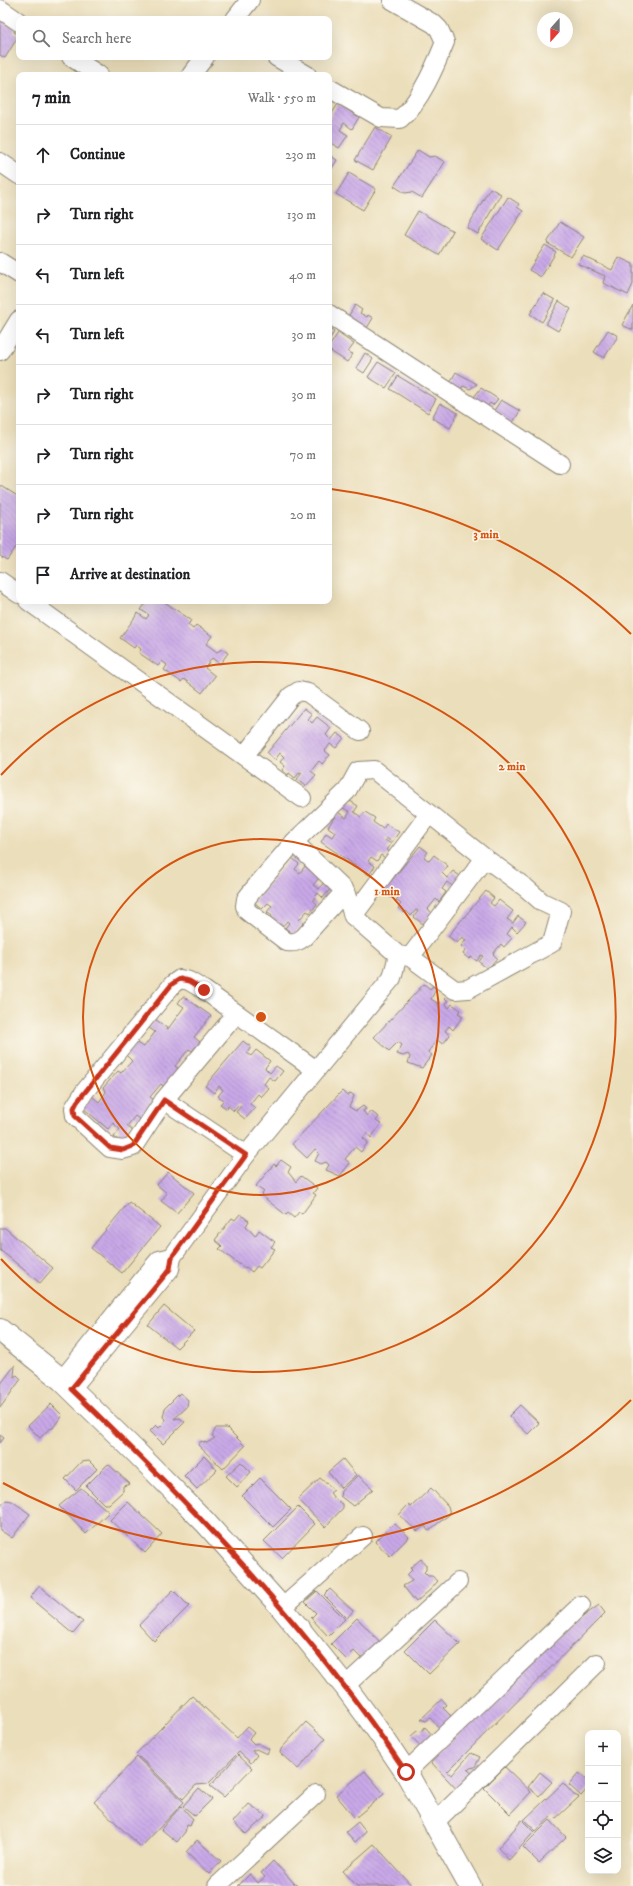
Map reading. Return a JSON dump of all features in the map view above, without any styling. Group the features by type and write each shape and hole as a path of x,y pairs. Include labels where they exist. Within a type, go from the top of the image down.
{"main road":[{"path":"0,1330 66,1385 136,1452 194,1511 282,1608 345,1686 406,1772 470,1886"}],"street":[{"path":"238,16 250,0"},
{"path":"332,90 381,118 400,119 411,110 438,59 445,42 439,29 434,24 392,0"},
{"path":"0,10 16,20"},
{"path":"76,60 94,72"},
{"path":"193,72 203,60"},
{"path":"281,60 302,72"},
{"path":"0,162 16,173"},
{"path":"0,262 16,272"},
{"path":"332,316 560,464"},
{"path":"0,351 16,325"},
{"path":"0,581 16,592"},
{"path":"32,604 302,798"},
{"path":"244,756 291,696 299,691 308,693 360,731"},
{"path":"294,842 346,891 354,916 404,956 455,990 468,989 552,943 561,911 542,902 374,770 358,771 347,791 341,795 294,842 246,900 245,906 247,911 287,942 293,943 299,942 304,938 346,891"},
{"path":"354,916 429,814"},
{"path":"66,1385 170,1269 172,1257 246,1155 392,978 404,956 485,858"},
{"path":"236,1014 164,1100 133,1146 123,1150 110,1148 75,1116 74,1108 81,1096 172,984 180,979 189,981 316,1070"},
{"path":"164,1100 246,1155"},
{"path":"282,1608 362,1536"},
{"path":"345,1686 458,1582"},
{"path":"406,1772 581,1605"},
{"path":"435,1822 597,1663"},
{"path":"217,1886 316,1794"}],"building":[{"path":"0,16 7,21 5,24 16,28 14,32 16,33 16,40 5,58 0,55"},
{"path":"338,104 359,117 352,129 344,123 340,130 348,135 339,148 332,144 332,113"},
{"path":"375,127 392,137 373,170 355,160"},
{"path":"418,150 429,157 435,156 445,162 422,198 412,192 405,193 394,186"},
{"path":"332,157 337,160 332,168"},
{"path":"349,173 376,189 363,210 336,194"},
{"path":"490,188 501,194 478,234 467,228"},
{"path":"508,197 519,204 517,207 523,211 498,250 481,239"},
{"path":"418,211 453,231 439,255 404,235"},
{"path":"560,222 584,237 571,257 547,243"},
{"path":"545,245 556,252 541,277 529,270"},
{"path":"583,256 612,270 618,257 633,264 633,284 628,295 603,283 605,276 578,264"},
{"path":"543,293 555,300 542,322 530,314"},
{"path":"559,301 571,309 558,331 546,324"},
{"path":"355,305 362,310 360,313 367,317 368,315 373,318 364,333 345,322"},
{"path":"633,305 633,330 622,325"},
{"path":"608,330 618,336 604,358 594,352"},
{"path":"338,333 354,344 348,352 353,354 347,362 332,352 332,342"},
{"path":"365,353 373,359 364,373 356,368"},
{"path":"378,362 396,373 386,388 368,377"},
{"path":"456,372 477,384 470,389 463,386 458,395 447,388"},
{"path":"398,376 436,399 428,413 390,389"},
{"path":"481,388 498,399 493,405 490,403 484,411 470,402"},
{"path":"501,400 520,411 510,427 491,415"},
{"path":"440,403 458,413 450,428 432,418"},
{"path":"0,485 16,495 16,547 7,560 0,556"},
{"path":"145,604 167,604 191,620 188,625 193,629 196,625 212,636 206,644 217,652 222,649 228,653 220,664 212,658 205,668 215,676 202,693 184,679 181,682 164,670 167,665 162,661 158,666 139,653 141,649 136,645 134,648 120,638 138,613 146,619 149,615 141,610"},
{"path":"304,708 312,714 308,719 312,723 317,717 331,728 326,735 331,740 337,733 344,738 336,748 330,744 325,751 330,755 322,764 319,761 311,771 316,775 306,786 297,779 302,773 300,772 295,778 282,770 285,766 280,762 284,757 280,753 275,760 267,753"},
{"path":"347,799 358,806 354,812 361,817 365,812 375,818 373,822 383,829 386,824 399,832 392,842 386,838 385,840 391,844 387,850 390,852 385,858 381,855 377,861 371,857 368,861 375,866 369,875 321,842 326,833 332,837 335,832 328,827 338,812 346,818 350,812 342,807"},
{"path":"420,846 428,852 424,857 429,861 434,855 448,866 442,873 447,878 453,871 460,876 452,886 447,882 442,889 446,892 439,902 436,899 428,909 432,913 423,924 414,917 418,911 416,910 411,916 406,911 404,913 398,908 401,904 396,900 401,895 397,891 391,898 383,891"},
{"path":"291,857 299,864 295,869 300,873 305,866 319,878 313,885 319,889 324,882 331,888 323,898 318,893 313,900 317,904 310,913 307,911 299,920 303,924 294,935 285,928 289,923 287,921 282,927 277,923 275,925 269,920 272,916 267,912 272,906 268,903 262,909 254,902"},
{"path":"486,891 494,898 490,903 494,906 499,900 513,911 507,919 513,923 518,916 526,922 517,932 512,927 507,934 512,938 504,947 501,944 493,954 497,958 488,969 479,962 483,956 481,955 477,961 471,957 469,959 463,954 466,950 461,946 466,940 462,937 457,943 448,936"},
{"path":"424,984 430,989 433,986 436,989 431,999 439,1004 445,998 448,1001 445,1003 449,1008 452,1004 461,1010 458,1013 463,1016 453,1030 449,1026 445,1031 450,1035 443,1044 437,1040 428,1052 432,1055 422,1068 408,1063 410,1057 408,1054 403,1056 397,1054 402,1045 398,1042 389,1051 374,1037"},
{"path":"183,996 211,1016 194,1037 200,1042 192,1051 189,1049 175,1066 180,1070 166,1089 161,1084 150,1097 157,1102 142,1121 135,1116 127,1126 134,1132 124,1144 114,1137 120,1129 113,1123 108,1129 83,1108 92,1096 99,1102 106,1092 103,1088 118,1071 121,1073 132,1061 126,1055 136,1043 144,1047 155,1032 149,1028 155,1019 168,1029 184,1007 178,1003"},
{"path":"243,1041 251,1047 247,1053 251,1056 256,1050 270,1061 265,1068 270,1073 276,1066 283,1071 275,1081 269,1077 264,1084 269,1088 261,1097 258,1094 250,1104 255,1108 245,1119 236,1112 241,1106 239,1105 234,1111 228,1106 227,1109 220,1104 224,1100 218,1096 223,1090 219,1086 214,1093 205,1086"},
{"path":"342,1091 347,1096 351,1093 354,1096 349,1107 356,1111 363,1106 366,1109 363,1111 367,1116 370,1111 379,1117 376,1121 381,1124 371,1138 367,1133 363,1138 368,1142 361,1152 355,1147 345,1159 350,1163 340,1176 326,1170 329,1165 326,1162 321,1164 315,1161 319,1153 315,1149 307,1158 292,1144"},
{"path":"281,1160 291,1167 288,1172 296,1182 301,1176 317,1188 313,1193 316,1195 302,1214 299,1212 294,1218 288,1213 286,1215 261,1195 264,1192 256,1186 274,1164 276,1166"},
{"path":"168,1172 194,1193 177,1213 161,1201 167,1193 157,1185"},
{"path":"129,1202 160,1227 122,1273 91,1248"},
{"path":"240,1214 249,1221 246,1226 255,1236 259,1230 275,1242 271,1247 275,1249 260,1268 257,1266 252,1272 246,1267 244,1268 219,1249 222,1246 215,1240 232,1218 235,1220"},
{"path":"0,1228 5,1228 53,1268 40,1283 0,1250"},
{"path":"164,1306 194,1331 177,1348 148,1325"},
{"path":"15,1365 14,1377 17,1375 21,1379 0,1408 0,1385"},
{"path":"180,1393 188,1400 187,1407 174,1419 180,1418 185,1422 163,1444 150,1431 156,1425 159,1428 164,1423 165,1419 163,1417 165,1408"},
{"path":"51,1404 62,1415 53,1428 49,1429 40,1438 28,1426"},
{"path":"520,1405 539,1423 528,1434 509,1416"},
{"path":"216,1428 227,1428 245,1446 223,1469 198,1445 201,1441 207,1443 215,1438 212,1436"},
{"path":"0,1435 4,1438 0,1443"},
{"path":"204,1456 217,1470 197,1489 184,1476"},
{"path":"343,1459 356,1475 341,1488 328,1472"},
{"path":"89,1461 97,1469 76,1490 65,1479 81,1462"},
{"path":"241,1462 251,1472 237,1487 226,1476"},
{"path":"108,1464 130,1484 123,1486 123,1491 109,1504 104,1504 86,1486"},
{"path":"358,1475 373,1489 353,1506 340,1496 341,1491"},
{"path":"260,1478 291,1509 273,1527 242,1496"},
{"path":"320,1478 334,1490 330,1493 335,1499 343,1504 343,1508 325,1527 298,1499"},
{"path":"81,1488 109,1512 86,1534 59,1506"},
{"path":"431,1488 448,1506 450,1514 428,1531 425,1526 417,1531 399,1515 408,1505 411,1507"},
{"path":"6,1500 12,1501 30,1514 12,1538 0,1530 0,1507"},
{"path":"128,1502 162,1534 145,1553 110,1520"},
{"path":"298,1507 315,1524 282,1558 264,1541"},
{"path":"394,1523 409,1537 390,1556 375,1542"},
{"path":"421,1559 426,1565 426,1570 424,1572 428,1576 432,1576 438,1581 416,1602 403,1586 412,1581 407,1575 412,1570 410,1568"},
{"path":"39,1586 83,1622 73,1634 30,1598"},
{"path":"330,1589 353,1611 347,1618 324,1595"},
{"path":"173,1590 189,1606 154,1641 139,1625"},
{"path":"317,1591 345,1619 328,1636 311,1618 316,1613 305,1602"},
{"path":"599,1605 605,1613 447,1772 452,1775 471,1753 480,1757 475,1767 468,1770 481,1781 464,1797 430,1761 562,1632"},
{"path":"357,1618 383,1645 365,1662 354,1651 346,1659 331,1644"},
{"path":"435,1620 460,1644 429,1674 405,1650"},
{"path":"192,1696 237,1738 247,1727 254,1733 249,1739 254,1744 258,1743 269,1749 267,1754 256,1749 252,1751 257,1755 251,1763 239,1752 208,1784 196,1785 183,1799 136,1754"},
{"path":"442,1699 447,1705 443,1708 454,1719 442,1731 430,1718 426,1721 421,1719"},
{"path":"306,1722 325,1739 298,1769 280,1753 281,1749"},
{"path":"425,1727 435,1738 423,1749 411,1736 417,1731 421,1732"},
{"path":"238,1755 252,1768 224,1797 210,1786"},
{"path":"137,1757 184,1802 141,1847 94,1802"},
{"path":"505,1767 531,1792 510,1814 484,1788"},
{"path":"365,1771 384,1794 355,1818 336,1795"},
{"path":"540,1772 552,1782 539,1796 528,1787"},
{"path":"579,1773 585,1778 585,1791 581,1796 569,1785"},
{"path":"563,1783 574,1795 579,1797 555,1819 552,1816 536,1831 524,1820"},
{"path":"199,1788 212,1799 195,1816 183,1806"},
{"path":"249,1804 265,1815 264,1818 246,1834 233,1822"},
{"path":"181,1806 193,1819 190,1826 187,1825 185,1832 177,1842 161,1829"},
{"path":"522,1820 534,1832 509,1860 498,1848"},
{"path":"550,1820 566,1837 539,1863 523,1847"},
{"path":"358,1822 366,1832 355,1842 346,1832"},
{"path":"197,1840 221,1861 209,1874 186,1852"},
{"path":"374,1844 412,1886 357,1886 343,1871"},
{"path":"273,1861 297,1886 238,1886 250,1874 258,1883 265,1877 261,1873"}],"route":[{"path":"204,990 189,981 180,979 172,984 85,1091 74,1108 75,1116 110,1148 123,1150 133,1146 164,1100 246,1155 172,1257 170,1269 71,1389 136,1452 204,1522 282,1608 345,1686 406,1772"}]}
